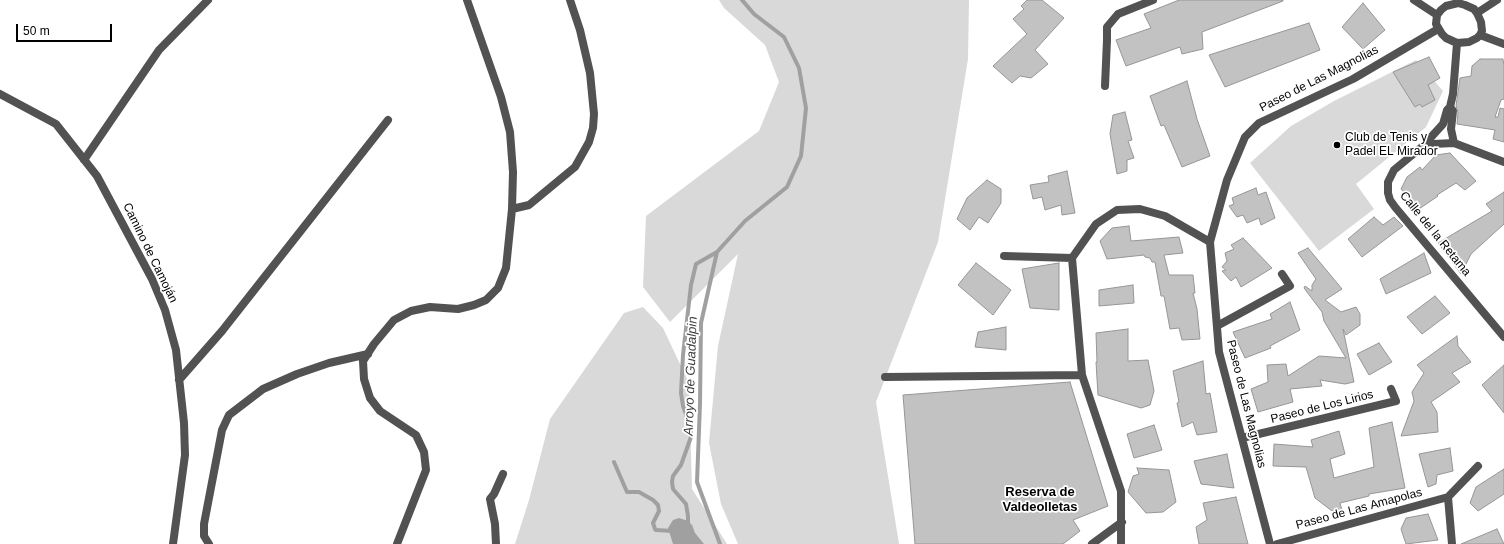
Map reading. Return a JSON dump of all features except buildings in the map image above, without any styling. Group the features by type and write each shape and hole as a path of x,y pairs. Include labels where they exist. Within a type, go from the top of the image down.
{"street":[{"path":"84,160 159,50 208,0"},
{"path":"397,544 426,470 424,452 416,435 380,411 370,398 364,379 363,361 374,344 394,320 411,311 430,307 458,310 486,300 498,288 506,268 512,209 513,172 510,132 501,97 467,0"},
{"path":"512,209 529,205 575,167 589,142 593,128 594,114 590,73 580,30 570,0"},
{"path":"1105,86 1108,40 1107,27 1118,14 1153,0"},
{"path":"1414,0 1437,15"},
{"path":"1477,13 1497,0"},
{"path":"1458,4 1469,6 1477,13 1482,26 1480,35 1469,42 1458,43 1446,38 1438,29 1436,24 1437,15 1446,6 1458,4"},
{"name":"Paseo de Las Magnolias","path":"1270,544 1219,352 1210,242 1227,180 1246,137 1258,123 1353,79 1438,29"},
{"path":"1480,35 1504,44"},
{"path":"1454,143 1451,130 1453,111 1450,107 1453,94 1458,43"},
{"name":"Camino de Camoján","path":"0,94 56,124 84,160 96,176 152,279 165,310 176,350 184,423 185,456 173,544"},
{"name":"Calle del la Retama","path":"1450,107 1447,110 1443,124 1423,146 1394,170 1388,182 1388,193 1395,208 1504,337"},
{"path":"180,380 222,331 388,120"},
{"path":"1423,146 1454,143 1504,162"},
{"path":"1121,544 1121,491 1082,375 1072,258 1096,224 1118,210 1140,209 1165,216 1210,242"},
{"path":"1004,256 1072,258"},
{"path":"1216,326 1290,286 1282,274"},
{"path":"209,544 204,536 204,524 222,430 229,415 263,389 329,363 368,354"},
{"path":"885,377 1082,375"},
{"name":"Paseo de Los Lirios","path":"1242,438 1396,401 1392,389"},
{"path":"1452,544 1448,497 1478,466"},
{"path":"496,544 495,524 490,499 494,494 503,474"},
{"name":"Paseo de Las Amapolas","path":"1277,544 1448,497"},
{"path":"1092,544 1122,522"}],"shaded area":[{"path":"719,0 969,0 968,59 938,242 876,402 899,544 738,544 721,504 709,443 718,346 738,254 670,322 643,287 646,216 759,131 779,82 765,45 724,8"},
{"name":"Club de Tenis y Padel EL Mirador","path":"1416,60 1443,91 1426,127 1356,184 1374,209 1319,251 1250,163 1291,126 1334,101"},
{"path":"643,307 663,328 689,383 692,489 727,544 515,544 529,500 550,419 624,313"},
{"path":"679,518 688,521 692,525 695,533 704,544 673,544 668,528 673,520"}],"waterway":[{"name":"Arroyo de Guadalpin","path":"720,544 697,482 701,323 717,252 745,221 787,187 801,156 806,108 799,68 784,37 754,14 742,0"},
{"path":"688,525 686,504 673,489 672,482 673,476 681,465 691,437 690,425 683,406 681,393 683,355 691,285 696,264 717,252"},
{"path":"614,462 627,492 639,492 653,500 658,505 659,511 653,523 655,529 673,531"}],"place":[{"name":"Club de Tenis y Padel EL Mirador","path":"1337,145"}],"district":[{"name":"Reserva de Valdeolletas","path":"1040,500"}]}
